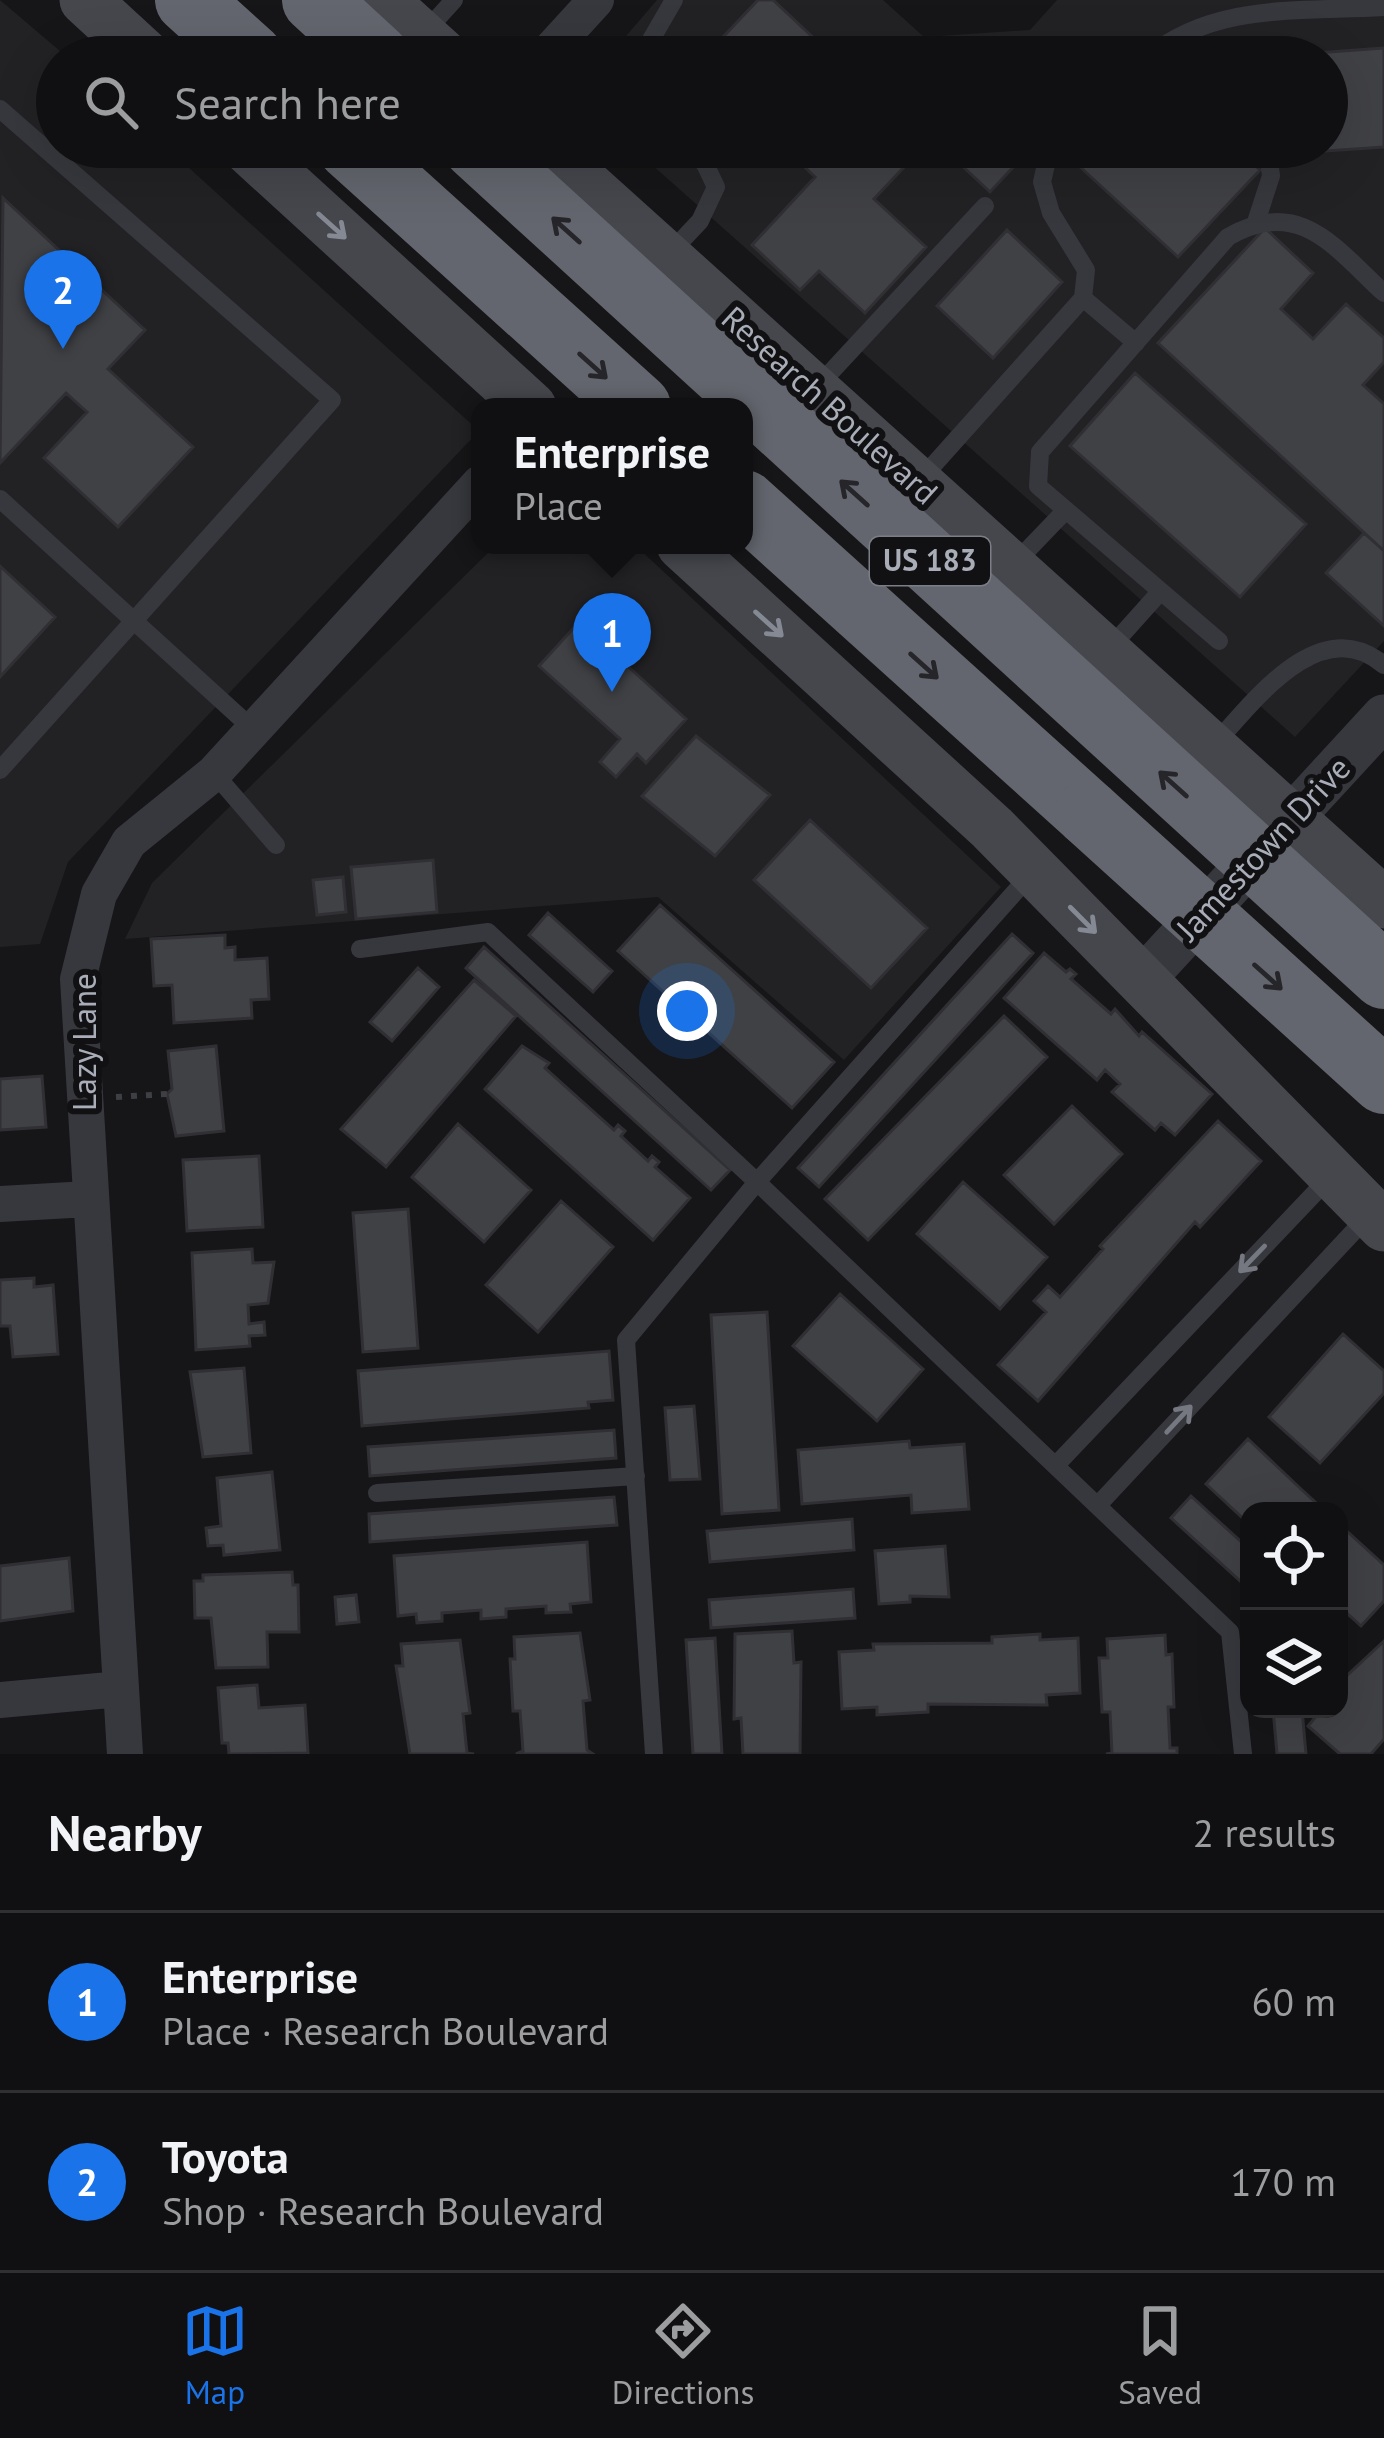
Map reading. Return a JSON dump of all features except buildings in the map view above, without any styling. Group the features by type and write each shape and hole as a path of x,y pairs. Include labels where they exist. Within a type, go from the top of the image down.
{"highway":[{"path":"188,0 228,36"},
{"path":"314,0 421,36"},
{"path":"373,168 628,398"},
{"name":"US 183","path":"499,168 751,398"},
{"name":"US 183","path":"753,400 1384,976"},
{"name":"US 183","path":"753,511 1384,1082"}],"main road":[{"path":"85,0 125,36"},
{"path":"382,0 423,36"},
{"path":"269,168 521,398"},
{"name":"Research Boulevard","path":"567,168 1384,903"},
{"path":"692,554 1034,871 1378,1219"},
{"path":"1226,764 1257,823 1250,864"}],"street":[{"path":"563,36 596,0"},
{"name":"Lazy Lane","path":"125,1754 78,979 99,894 129,842 214,773 471,493"},
{"name":"Jamestown Drive","path":"1142,980 1384,717"},
{"path":"0,1204 88,1199"},
{"path":"0,1700 120,1689"}],"lane":[{"path":"653,36 674,0"},
{"path":"1176,36 1184,29 1232,16 1384,7"},
{"path":"0,109 36,141"},
{"path":"0,770 332,400 67,168"},
{"path":"666,257 700,221 716,187 707,168"},
{"path":"916,484 1083,298 1087,270 1051,213 1042,182 1045,168"},
{"path":"1256,222 1270,168"},
{"path":"814,391 985,206"},
{"path":"1219,641 1038,486 1040,452 1228,237 1256,222 1290,222 1316,230 1384,293"},
{"path":"1083,298 1136,343"},
{"path":"0,499 254,730"},
{"path":"1010,568 1066,511"},
{"path":"1105,654 1160,592"},
{"path":"1226,764 1268,685 1320,649 1366,650 1384,665"},
{"path":"214,773 276,845"},
{"path":"654,1754 626,1340 757,1181 1034,871"},
{"path":"360,949 488,932 1230,1632 1244,1754"},
{"path":"1057,1464 1333,1174"},
{"path":"1099,1504 1378,1219"},
{"path":"377,1492 635,1476"}],"path":[{"path":"83,1099 166,1094"}],"shaded area":[{"path":"0,0 42,36 36,36 36,168 189,168 471,424 471,439 68,862 40,944 0,947"},
{"path":"657,0 883,0 923,36 626,36"},
{"path":"1057,0 1384,0 1384,641 1295,737 656,168 1348,168 1348,36 939,36 1030,30"},
{"path":"487,554 645,554 1001,887 844,1060 658,897 125,939 152,883"}],"place":[{"name":"Toyota","path":"63,349"},
{"name":"Enterprise","path":"612,692"}]}
